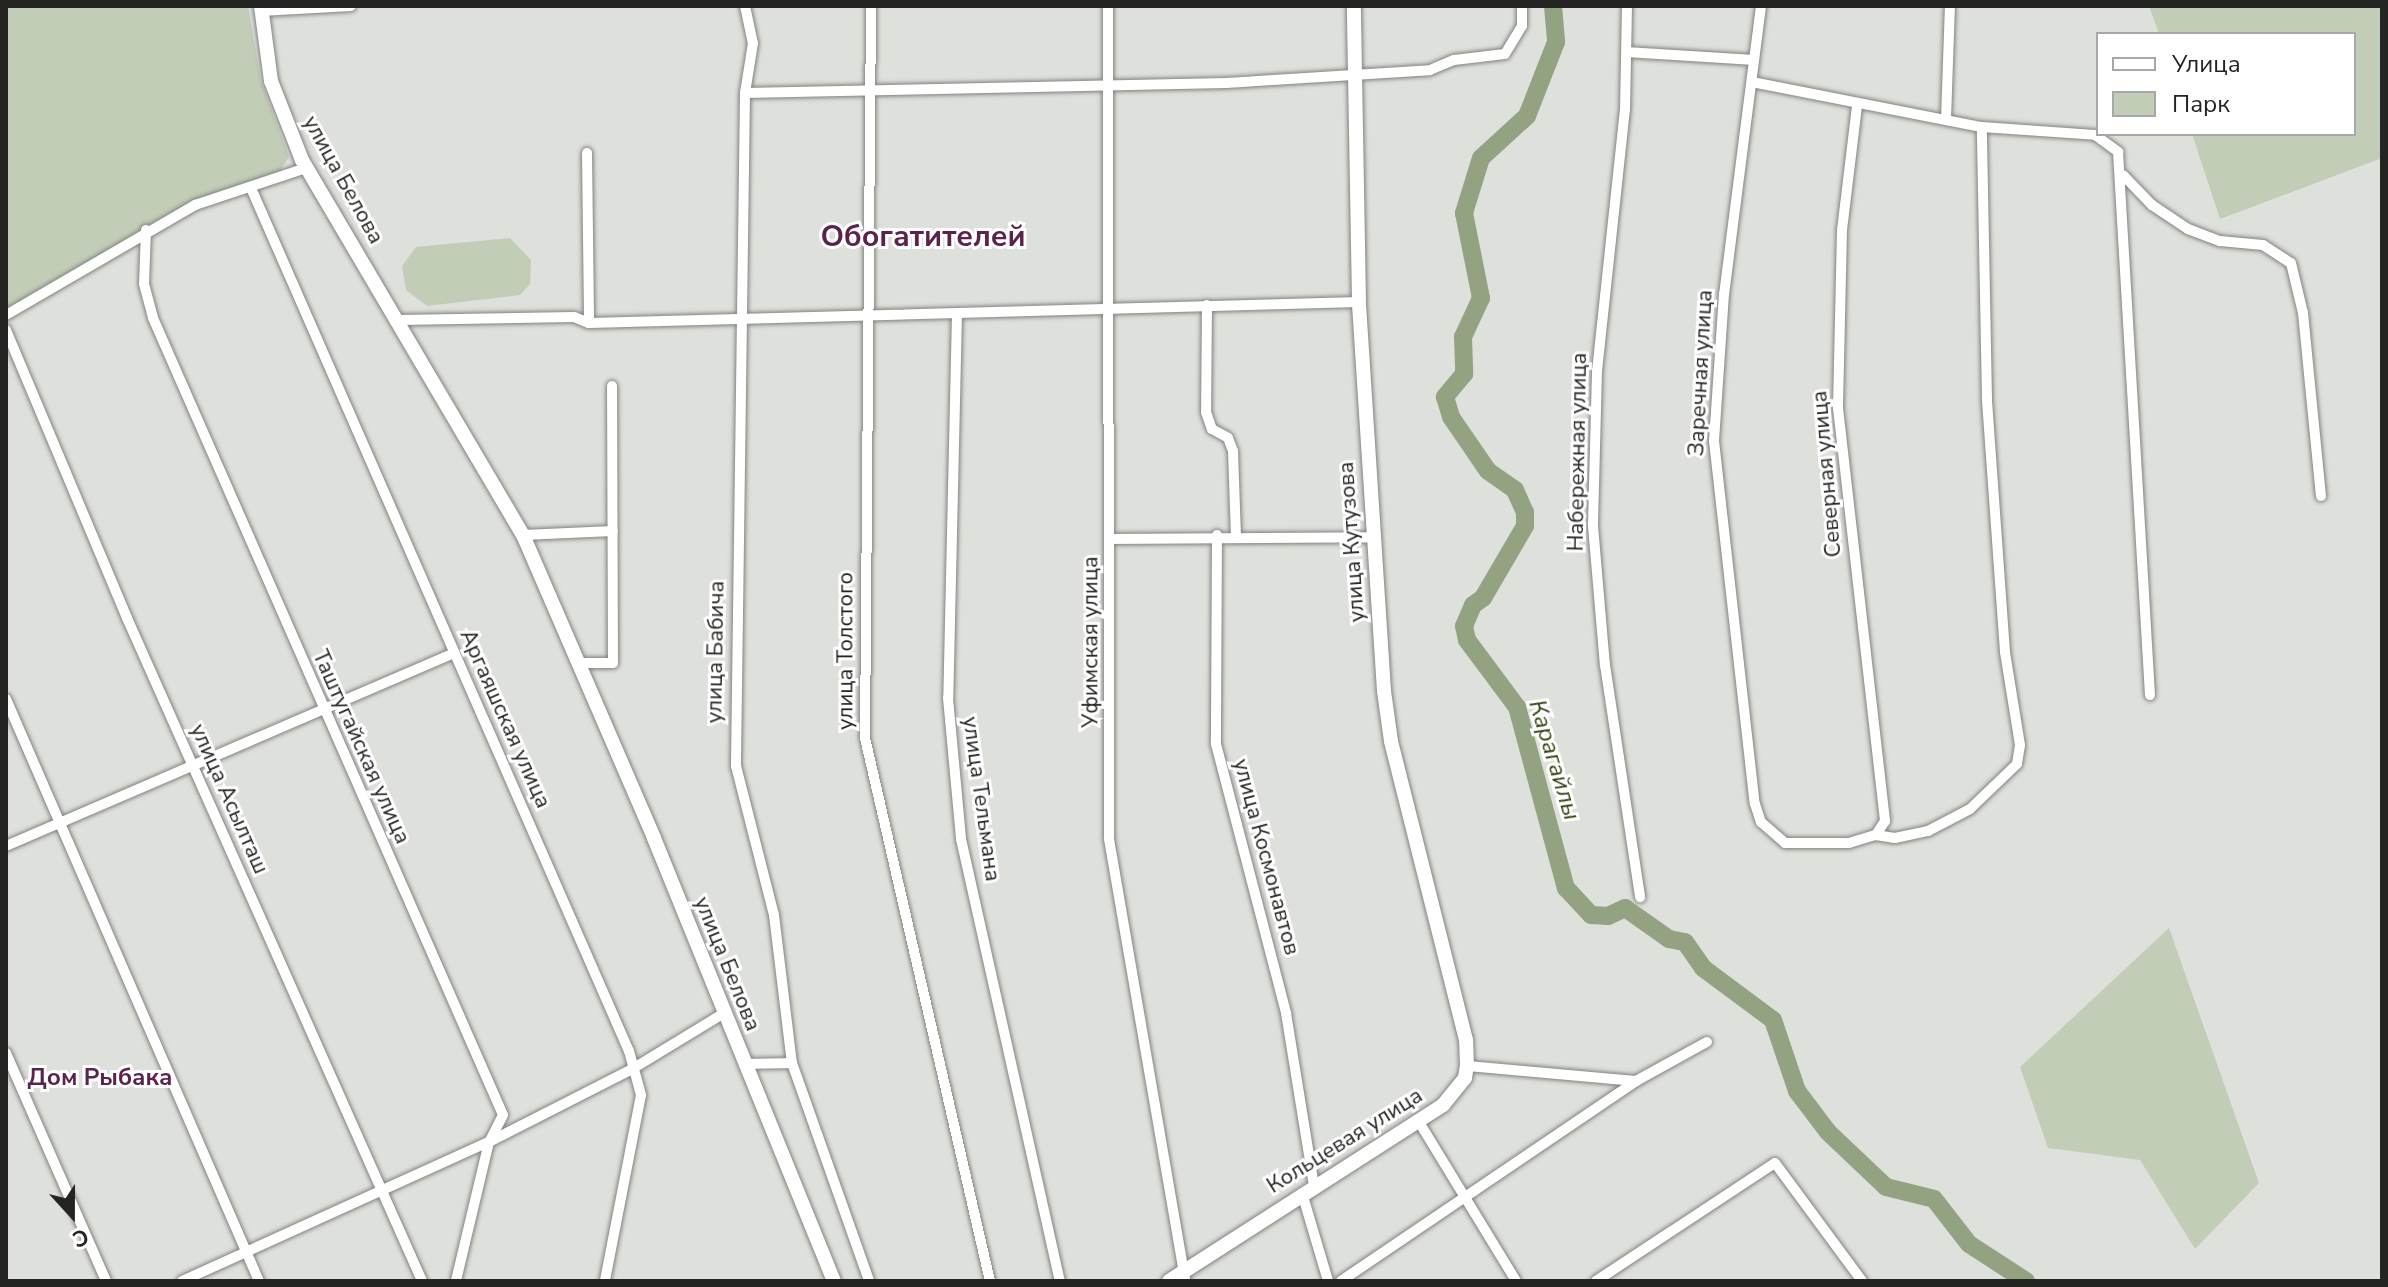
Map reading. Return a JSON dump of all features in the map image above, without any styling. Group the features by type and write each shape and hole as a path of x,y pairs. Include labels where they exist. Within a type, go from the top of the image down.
{"main road":[{"name":"улица Кутузова","path":"1354,6 1359,302 1391,741 1466,1040 1467,1066"},
{"name":"улица Белова","path":"261,8 271,81 306,168 399,320 523,535 580,663 834,1281"},
{"name":"Кольцевая улица","path":"1169,1281 1184,1276 1308,1190 1419,1122 1454,1095 1467,1066"}],"street":[{"path":"261,8 351,6"},
{"name":"улица Бабича","path":"745,6 753,43 745,93 736,766 774,915 792,1063 869,1281"},
{"name":"улица Толстого","path":"871,6 872,90 867,147 865,738 990,1281"},
{"name":"Уфимская улица","path":"1108,6 1111,307 1109,839 1184,1276"},
{"path":"745,93 1353,77 1430,70 1454,60 1505,54 1522,26 1522,6"},
{"name":"Набережная улица","path":"1627,6 1627,52 1597,371 1593,526 1605,665 1640,897"},
{"name":"Заречная улица","path":"1761,6 1724,294 1714,441 1755,804 1770,834 1785,843 1832,844 1876,835"},
{"path":"1946,119 1950,6"},
{"path":"1627,52 1754,60"},
{"path":"1752,82 1857,106 1982,127 2096,136"},
{"name":"Северная улица","path":"1857,106 1842,230 1838,408 1885,821 1876,835"},
{"path":"1876,835 1895,838 1928,831 1970,809 2005,780 2017,764 2020,745 2005,652 1987,399 1982,127"},
{"path":"2096,136 2118,152 2123,175 2150,695"},
{"path":"587,153 589,323"},
{"path":"6,315 146,230 195,205 306,168"},
{"path":"2123,175 2152,205 2188,229 2220,241 2263,245 2291,263 2303,313 2321,496"},
{"name":"Аргаяшская улица","path":"251,188 634,1068 641,1095 605,1281"},
{"name":"Таштугайская улица","path":"146,230 144,284 153,318 503,1115 489,1142 456,1281"},
{"path":"399,320 574,317 589,323 1359,302"},
{"path":"1207,305 1206,412 1212,429 1228,438 1233,451 1236,535"},
{"name":"улица Тельмана","path":"957,313 948,698 960,825 1060,1281"},
{"name":"улица Асылташ","path":"6,330 192,766 422,1281"},
{"path":"580,663 613,663 612,386"},
{"path":"523,535 613,531"},
{"path":"1111,539 1217,535 1374,537"},
{"name":"улица Космонавтов","path":"1217,535 1216,744 1286,1013 1308,1190 1328,1281"},
{"path":"6,846 454,653"},
{"path":"6,699 259,1281"},
{"path":"182,1281 489,1142 634,1068 724,1013"},
{"path":"1341,1281 1636,1081 1707,1042"},
{"path":"6,1053 106,1281"},
{"path":"744,1064 792,1063"},
{"path":"1467,1066 1636,1081"},
{"path":"1419,1122 1516,1281"},
{"path":"1596,1281 1775,1163 1862,1281"}],"green space":[{"path":"6,6 248,6 261,81 289,157 277,175 192,212 6,309"},
{"path":"2149,6 2382,6 2382,158 2220,219 2193,136 2356,136 2356,32 2158,32"},
{"path":"510,238 531,260 530,284 520,295 427,306 406,290 402,266 416,247"},
{"path":"2169,928 2259,1183 2195,1249 2140,1160 2048,1148 2020,1067"}],"waterway":[{"name":"Карагайлы","path":"1553,6 1556,42 1527,116 1481,158 1464,213 1481,298 1463,337 1464,374 1445,397 1451,417 1488,471 1515,490 1525,512 1525,526 1483,598 1473,605 1464,626 1467,640 1517,707 1566,888 1591,915 1608,916 1625,908 1669,939 1685,942 1703,968 1773,1020 1797,1091 1828,1132 1886,1187 1934,1199 1969,1244 2026,1281"}],"district":[{"name":"Обогатителей","path":"923,237"},
{"name":"Дом Рыбака","path":"100,1078"}]}
